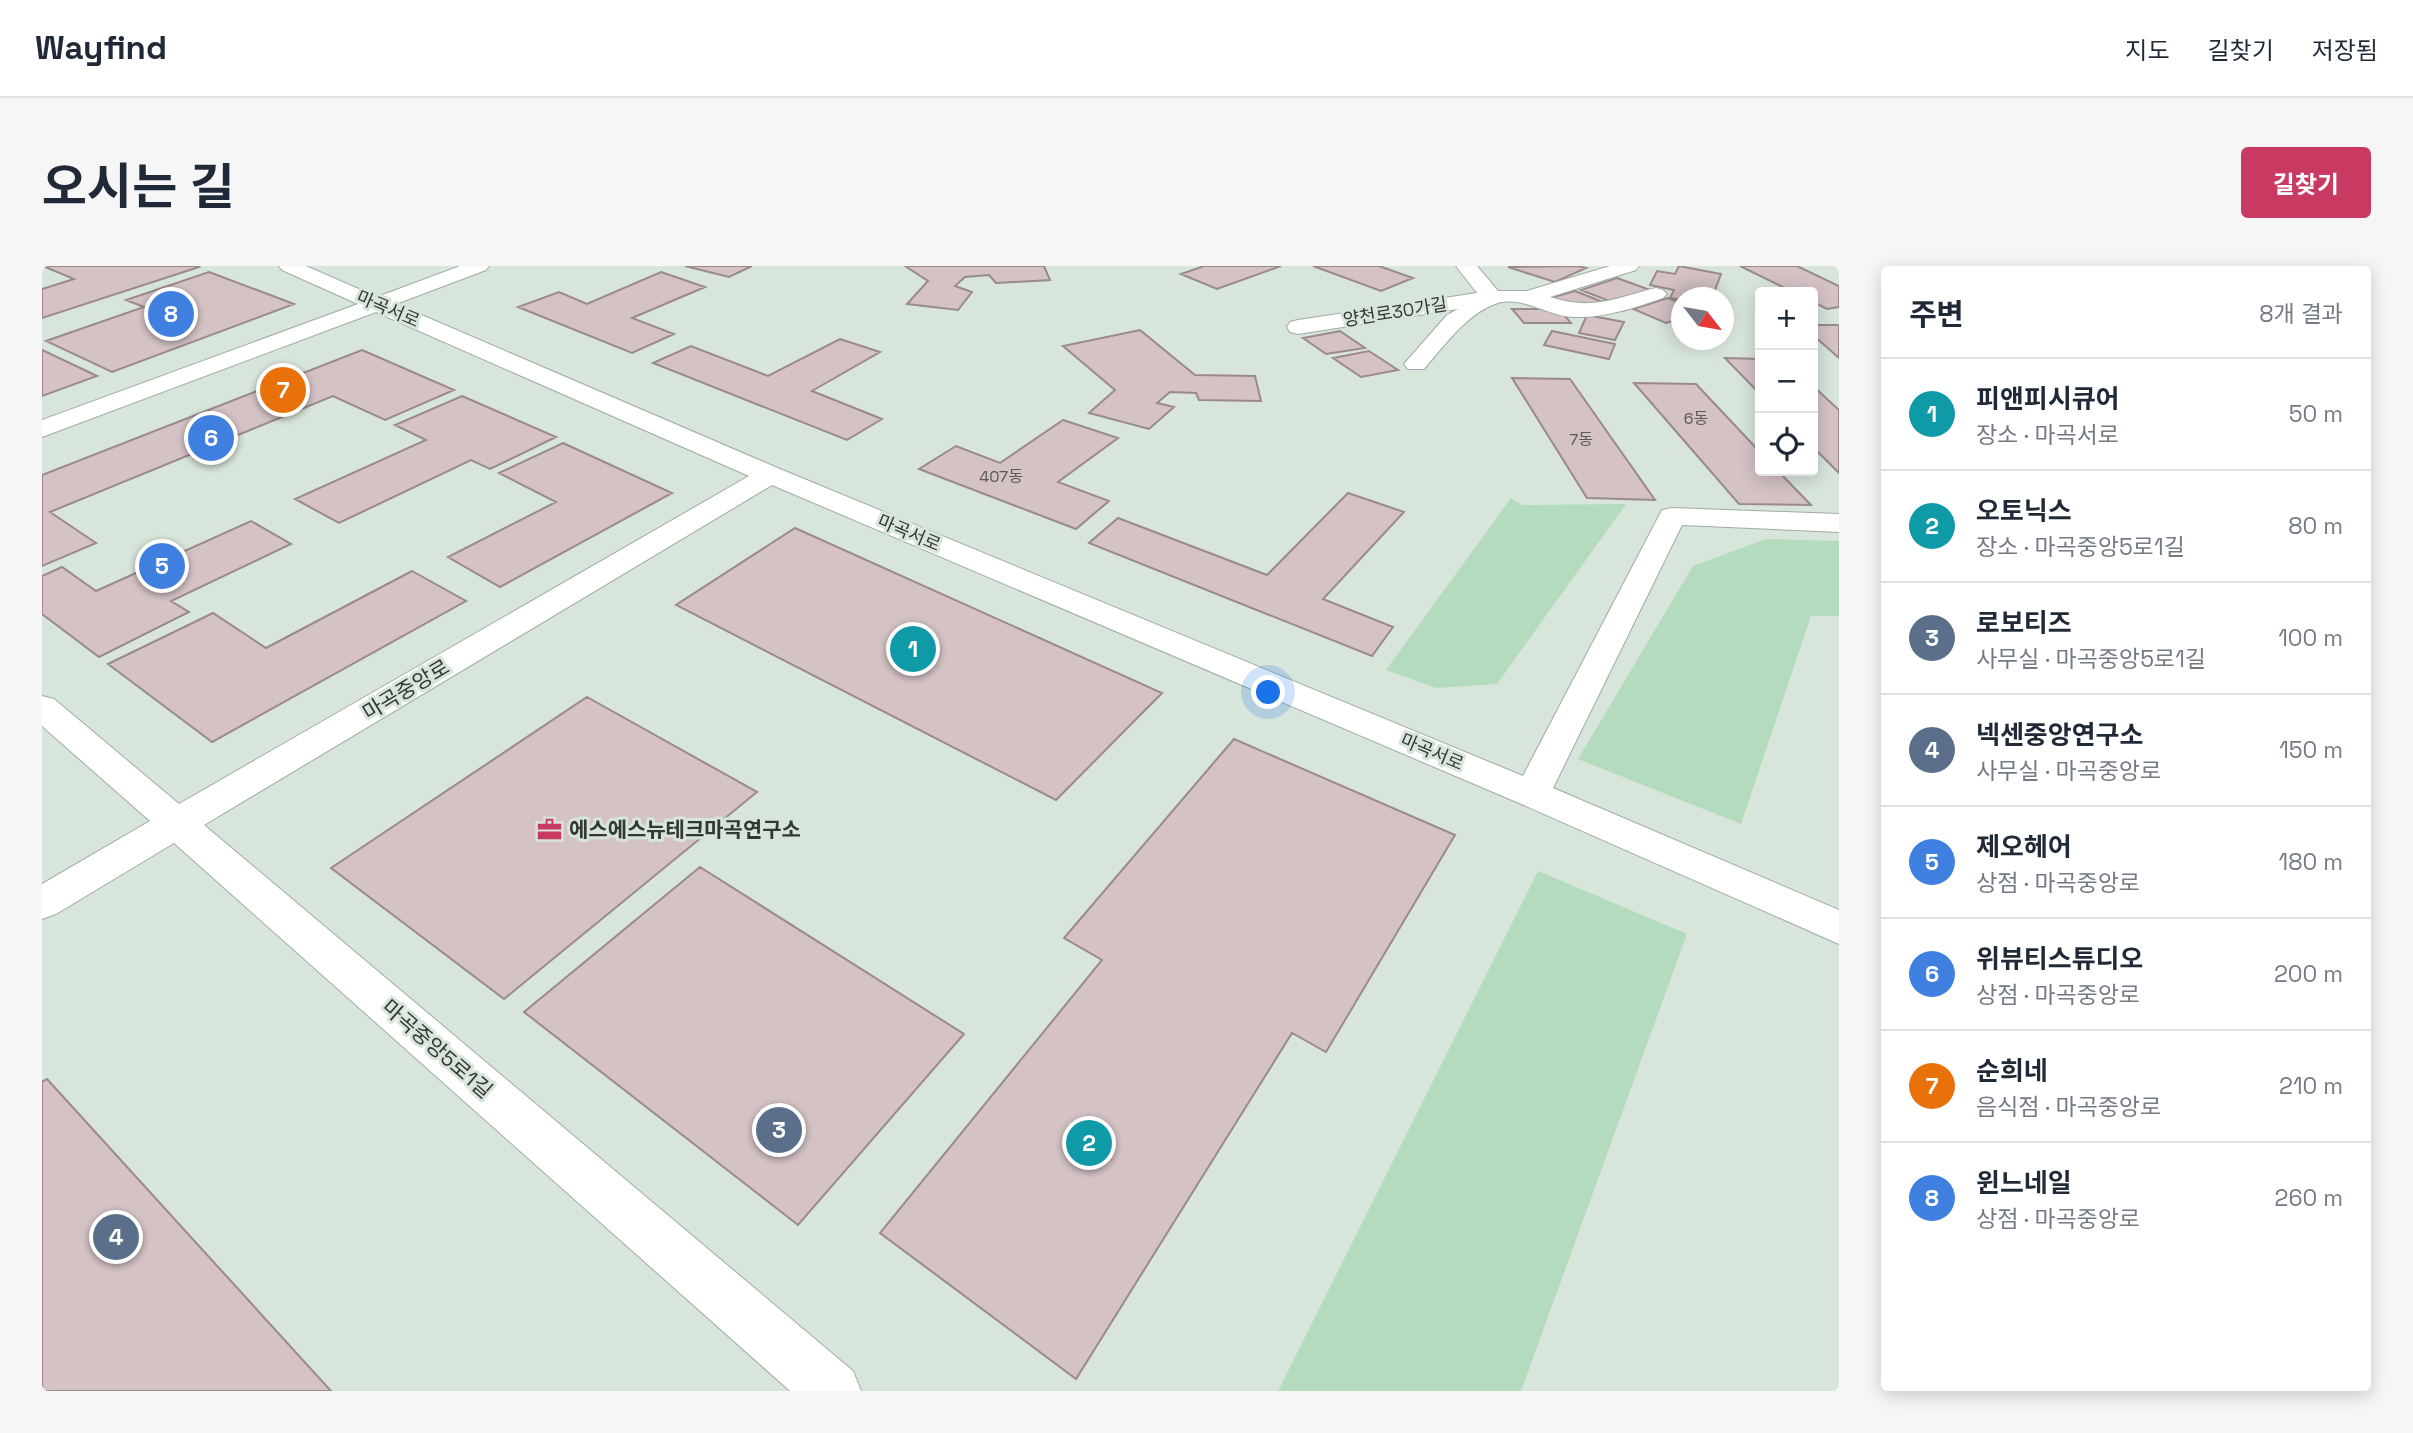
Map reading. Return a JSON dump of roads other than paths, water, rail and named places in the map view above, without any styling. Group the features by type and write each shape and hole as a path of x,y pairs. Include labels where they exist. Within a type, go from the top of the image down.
{"street":[{"name":"마곡서로","path":"289,266 770,475 1532,794 1839,928"},
{"path":"42,429 479,266"},
{"path":"1466,266 1492,297"},
{"name":"양천로30가길","path":"1298,327 1492,297 1527,297 1578,284 1629,266"},
{"name":"양천로30가길","path":"1527,297 1572,311 1611,308 1656,294"},
{"name":"양천로30가길","path":"1416,364 1455,320 1492,297"},
{"name":"마곡중앙로","path":"42,903 770,475"},
{"path":"1532,794 1672,516 1839,523"},
{"name":"마곡중앙5로1길","path":"42,707 833,1391"}],"place":[{"name":"윈느네일","path":"171,314"},
{"name":"순희네","path":"283,390"},
{"name":"위뷰티스튜디오","path":"211,438"},
{"name":"제오헤어","path":"162,566"},
{"name":"피앤피시큐어","path":"913,649"},
{"name":"에스에스뉴테크마곡연구소","path":"549,830"},
{"name":"로보티즈","path":"779,1130"},
{"name":"오토닉스","path":"1089,1143"},
{"name":"넥센중앙연구소","path":"116,1237"}]}
